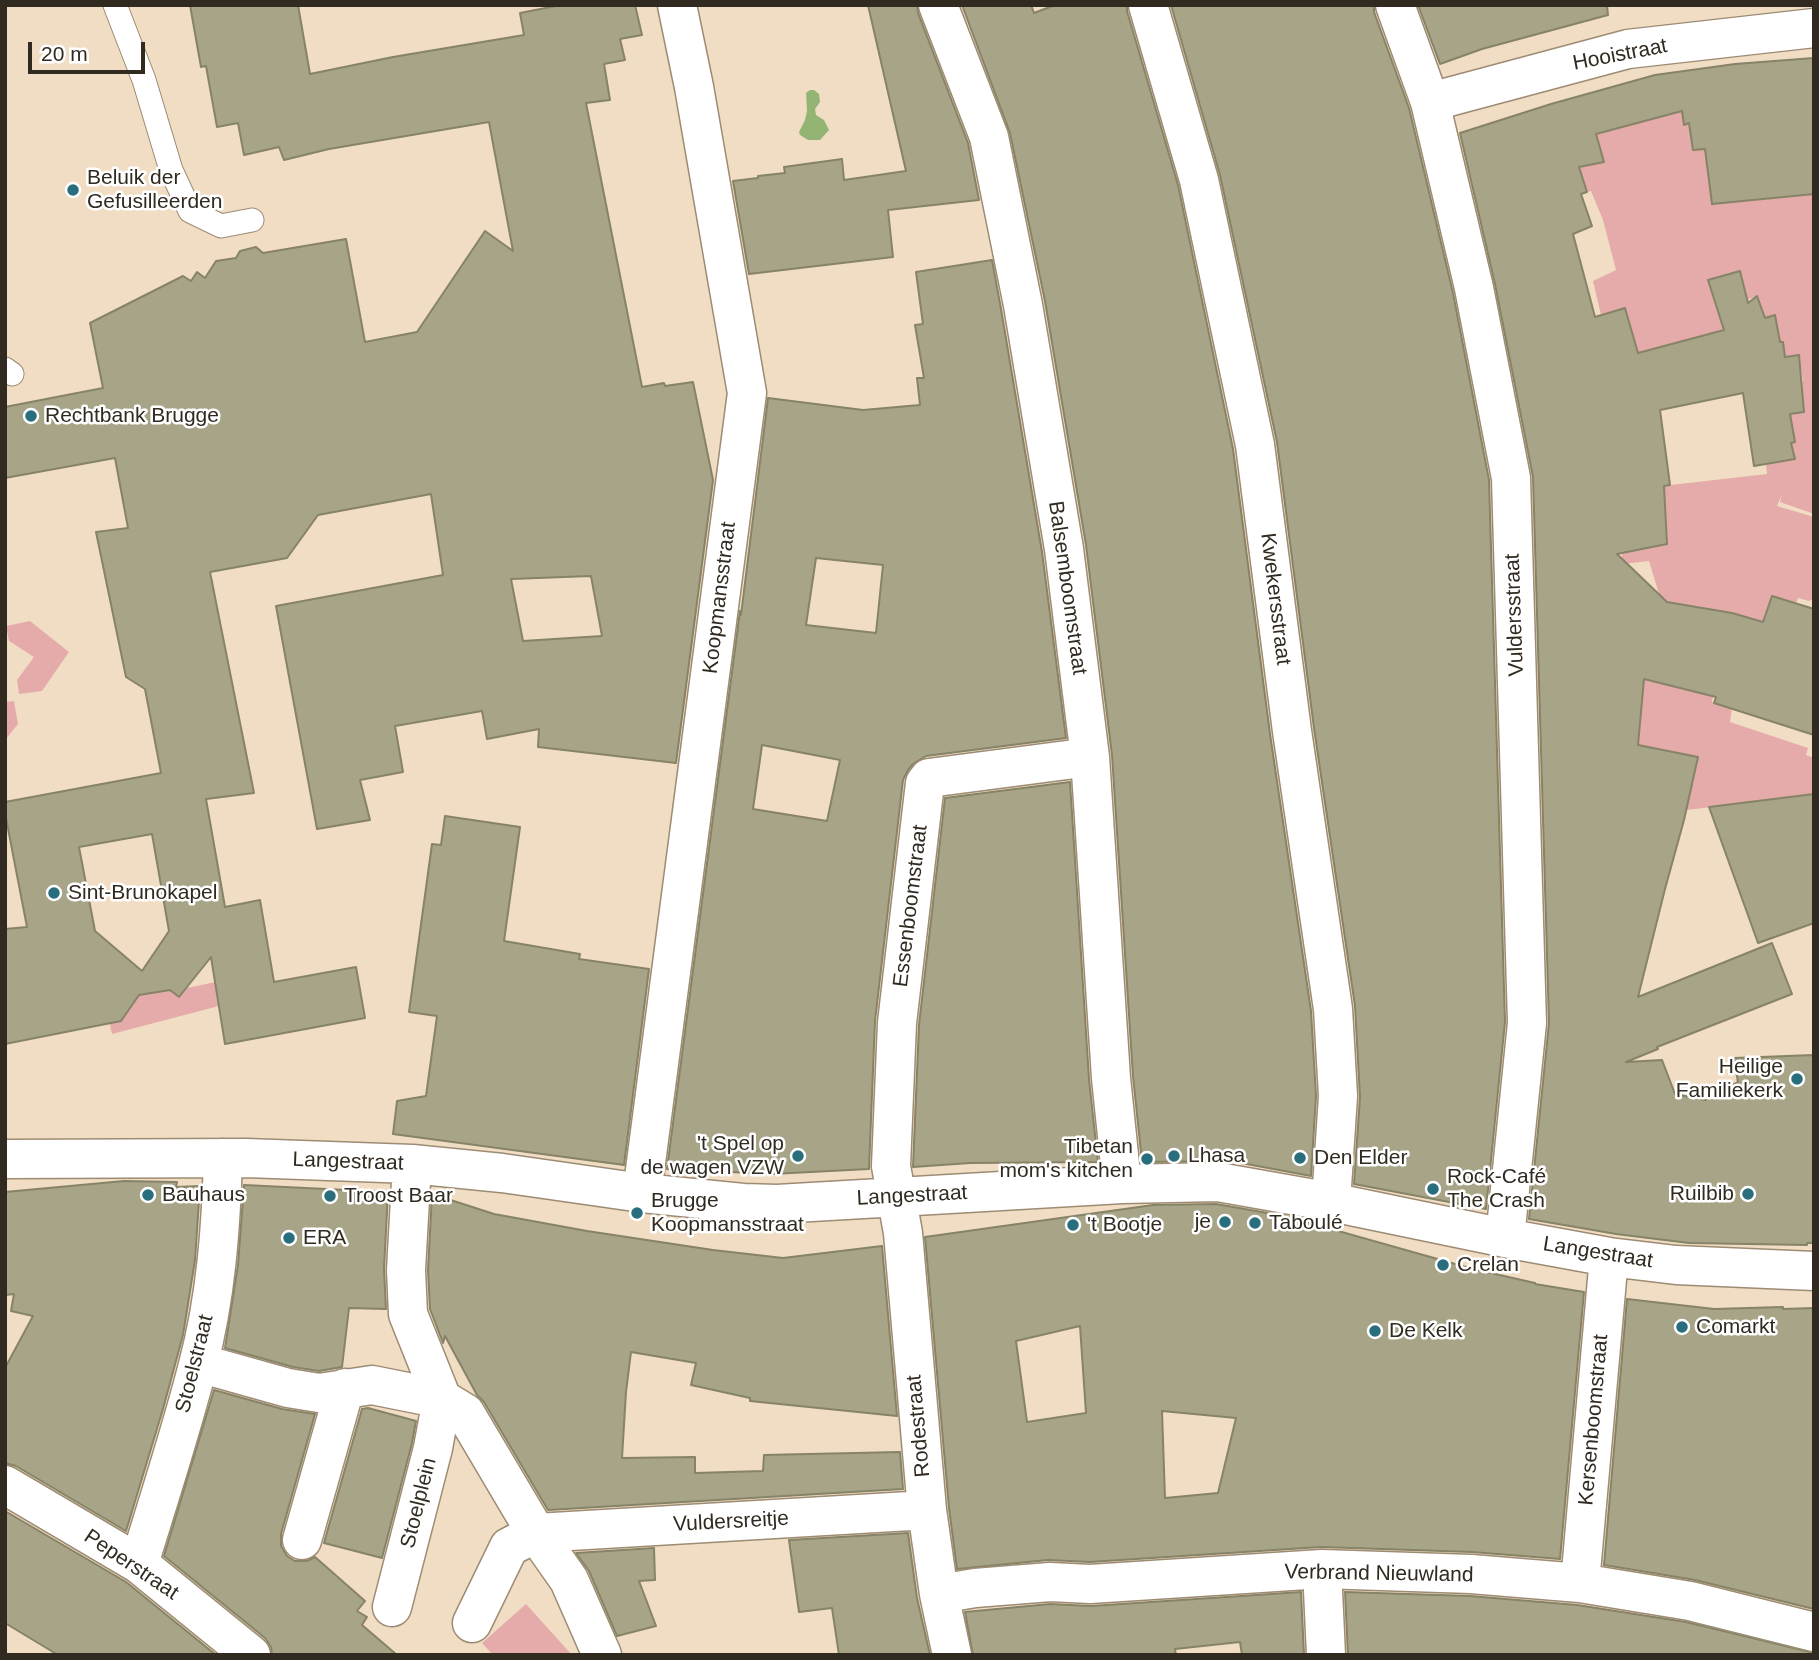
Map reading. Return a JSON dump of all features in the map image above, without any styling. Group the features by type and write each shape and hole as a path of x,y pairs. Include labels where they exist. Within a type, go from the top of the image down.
{"street":[{"name":"Koopmansstraat","path":"642,1193 747,393 694,87 677,5"},
{"name":"Balsemboomstraat","path":"938,5 989,137 1023,305 1059,522 1090,757 1111,1078 1122,1184"},
{"name":"Kwekersstraat","path":"1148,5 1199,180 1255,445 1292,731 1334,1009 1338,1096 1331,1202"},
{"name":"Vuldersstraat","path":"1395,5 1430,102 1474,288 1511,478 1527,1023 1505,1238"},
{"name":"Hooistraat","path":"1430,102 1628,49 1814,28"},
{"name":"Essenboomstraat","path":"896,1196 891,1166 897,1023 925,783 929,778 1090,757"},
{"name":"Langestraat","path":"5,1160 223,1158 412,1164 642,1193 777,1204 1122,1184 1218,1182 1609,1257 1676,1265 1814,1271"},
{"name":"Stoelstraat","path":"139,1564 199,1363 212,1297 223,1158"},
{"path":"412,1164 406,1270 408,1314 442,1399"},
{"name":"Rodestraat","path":"896,1196 902,1233 927,1510 939,1594 952,1655"},
{"name":"Kersenboomstraat","path":"1580,1583 1609,1257"},
{"path":"199,1363 288,1388 319,1393 372,1385 442,1399 465,1413 536,1533 569,1580 602,1655"},
{"path":"302,1540 345,1388"},
{"name":"Stoelplein","path":"392,1606 433,1448 442,1399"},
{"name":"Peperstraat","path":"5,1485 139,1564 251,1655"},
{"name":"Vuldersreitje","path":"536,1533 927,1510"},
{"path":"472,1623 509,1547 536,1533"},
{"path":"1322,1569 1326,1655"},
{"name":"Verbrand Nieuwland","path":"939,1594 1050,1582 1090,1584 1322,1569 1471,1574 1580,1583 1690,1601 1814,1632"}],"lane":[{"path":"115,5 144,80 171,170 190,211 221,226 252,220"}],"shaded area":[{"path":"810,90 819,94 820,102 815,109 816,115 824,120 829,130 820,140 808,140 799,132 807,111 806,93"},
{"path":"1681,103 1684,124 1689,123 1693,150 1705,149 1814,179 1814,514 1780,502 1782,494 1777,506 1814,517 1814,599 1809,601 1798,598 1796,603 1772,596 1768,607 1814,638 1738,615 1680,604 1704,652 1697,692 1713,696 1712,702 1732,708 1730,722 1808,748 1806,755 1814,758 1814,795 1687,810 1683,822 1636,790 1688,801 1695,772 1638,745 1640,731 1631,729 1659,594 1649,561 1622,564 1622,551 1648,548 1662,486 1767,474 1766,464 1795,459 1791,443 1795,442 1790,414 1803,381 1799,356 1785,357 1774,315 1765,318 1756,297 1740,302 1747,324 1626,356 1634,339 1625,308 1601,315 1593,281 1616,270 1603,220 1591,191 1587,192 1578,165 1587,155 1590,165 1604,162 1596,134"},
{"path":"30,621 69,652 42,691 19,694 17,680 34,657 9,641 6,626"},
{"path":"14,701 18,724 5,740 5,702"},
{"path":"220,981 216,993 219,1006 112,1034 108,1015 114,1014 122,1019 139,995 170,990 179,997 187,988"},
{"path":"526,1604 572,1655 493,1655 482,1643"}],"building":[{"path":"190,5 298,5 310,74 524,35 520,13 561,5 635,5 642,35 620,39 625,60 604,64 610,100 586,103 642,387 693,382 713,480 676,763 538,747 539,729 487,739 482,711 395,726 403,772 360,780 370,820 317,829 276,606 443,575 431,494 318,515 287,558 210,572 254,793 206,799 225,907 260,900 274,982 356,967 365,1018 225,1044 211,957 179,997 170,990 139,995 121,1021 5,1044 5,929 27,927 5,802 161,773 145,689 126,677 96,532 128,528 115,458 5,478 5,407 103,388 90,323 183,276 191,281 197,272 205,278 216,261 236,258 240,251 256,247 263,253 346,239 365,342 417,332 485,231 513,251 489,122 329,149 284,160 279,147 244,155 238,123 217,127 206,66 201,67","holes":["591,576 602,636 523,641 511,579","152,834 169,931 142,971 95,931 79,847"]},
{"path":"868,5 917,5 968,143 979,200 888,210 893,257 749,274 733,181 785,173 784,167 842,159 844,180 906,171"},
{"path":"962,5 1031,5 1034,13 1055,5 1127,5 1178,185 1233,449 1270,734 1311,1011 1316,1096 1311,1176 1236,1161 1142,1162 1133,1076 1112,755 1086,545 1045,301 1010,133"},
{"path":"1171,5 1374,5 1374,12 1409,108 1453,293 1489,480 1505,1022 1486,1209 1354,1184 1360,1097 1355,1006 1314,728 1277,442 1220,175"},
{"path":"1418,5 1607,5 1608,15 1482,49 1440,64"},
{"path":"1814,58 1814,194 1712,204 1705,149 1693,150 1689,123 1684,125 1682,111 1596,134 1604,162 1579,167 1587,192 1581,194 1592,226 1573,234 1595,317 1625,308 1638,353 1724,330 1708,280 1740,271 1748,303 1757,296 1765,318 1775,315 1785,357 1799,355 1804,412 1790,414 1795,442 1791,443 1795,459 1754,466 1743,393 1660,410 1670,485 1664,486 1667,544 1617,554 1667,602 1732,613 1763,622 1772,596 1814,609 1814,735 1714,703 1716,697 1644,679 1638,745 1698,757 1638,997 1772,943 1792,994 1657,1047 1658,1049 1626,1062 1662,1060 1675,1094 1705,1100 1738,1082 1734,1058 1814,1055 1814,1243 1689,1243 1529,1219 1549,1023 1533,477 1495,284 1460,133 1655,75 1735,64"},
{"path":"992,260 1042,552 1066,738 926,756 913,764 903,780 875,1021 869,1169 772,1174 667,1169 768,398 863,410 920,405 917,378 924,378 915,325 923,324 916,272","holes":["816,558 883,565 876,633 806,625","762,745 840,760 827,821 753,809"]},
{"path":"1070,782 1089,1079 1098,1162 970,1163 913,1167 919,1025 945,798"},
{"path":"1814,794 1814,923 1758,943 1709,807"},
{"path":"445,816 520,827 504,941 580,954 579,959 649,969 624,1165 393,1134 397,1101 426,1096 437,1016 409,1012 432,844 441,845"},
{"path":"124,1181 177,1182 176,1187 200,1186 195,1260 183,1335 126,1531 16,1466 5,1463 5,1368 33,1316 11,1311 14,1294 5,1295 5,1192"},
{"path":"244,1185 388,1192 384,1269 386,1309 349,1308 342,1367 319,1371 293,1367 225,1348 238,1265"},
{"path":"432,1194 494,1214 713,1250 783,1258 882,1246 897,1416 750,1401 750,1398 691,1385 696,1363 631,1352 622,1458 695,1457 695,1473 763,1471 764,1455 900,1452 903,1489 548,1510 484,1402 477,1395 445,1336 443,1343 430,1309 428,1270"},
{"path":"1216,1204 1285,1216 1473,1269 1535,1284 1584,1292 1560,1559 1472,1552 1321,1547 1090,1562 1048,1560 957,1569 949,1508 925,1237 1153,1205","holes":["1080,1326 1086,1413 1027,1422 1016,1341","1162,1411 1236,1418 1218,1493 1165,1498"]},
{"path":"1627,1299 1714,1309 1814,1308 1814,1609 1695,1580 1604,1565"},
{"path":"214,1390 282,1409 315,1414 281,1534 281,1546 287,1556 295,1561 307,1561 315,1557 365,1601 357,1611 367,1617 362,1625 397,1655 272,1655 271,1647 265,1638 164,1556"},
{"path":"368,1408 416,1421 382,1558 324,1543 362,1409"},
{"path":"5,1511 126,1582 216,1655 58,1655 5,1623"},
{"path":"908,1533 917,1598 930,1655 839,1655 832,1608 799,1612 789,1540"},
{"path":"654,1548 655,1580 639,1581 656,1626 617,1636 589,1571 576,1553"},
{"path":"1301,1592 1304,1655 1242,1655 1240,1642 1175,1649 1176,1655 973,1655 965,1612 1050,1604 1091,1606"},
{"path":"1345,1592 1470,1596 1577,1605 1686,1622 1814,1655 1348,1655"}],"place":[{"name":"Beluik der Gefusilleerden","path":"73,190"},
{"name":"Rechtbank Brugge","path":"31,416"},
{"name":"Sint-Brunokapel","path":"54,893"},
{"name":"Heilige Familiekerk","path":"1797,1079"},
{"name":"'t Spel op de wagen VZW","path":"798,1156"},
{"name":"Lhasa","path":"1174,1156"},
{"name":"Den Elder","path":"1300,1158"},
{"name":"Tibetan mom's kitchen","path":"1147,1159"},
{"name":"Rock-Café The Crash","path":"1433,1189"},
{"name":"Ruilbib","path":"1748,1194"},
{"name":"Bauhaus","path":"148,1195"},
{"name":"Troost Baar","path":"330,1196"},
{"name":"Brugge Koopmansstraat","path":"637,1213"},
{"name":"je","path":"1225,1222"},
{"name":"Taboulé","path":"1255,1223"},
{"name":"'t Bootje","path":"1073,1225"},
{"name":"ERA","path":"289,1238"},
{"name":"Crelan","path":"1443,1265"},
{"name":"Comarkt","path":"1682,1327"},
{"name":"De Kelk","path":"1375,1331"}]}
